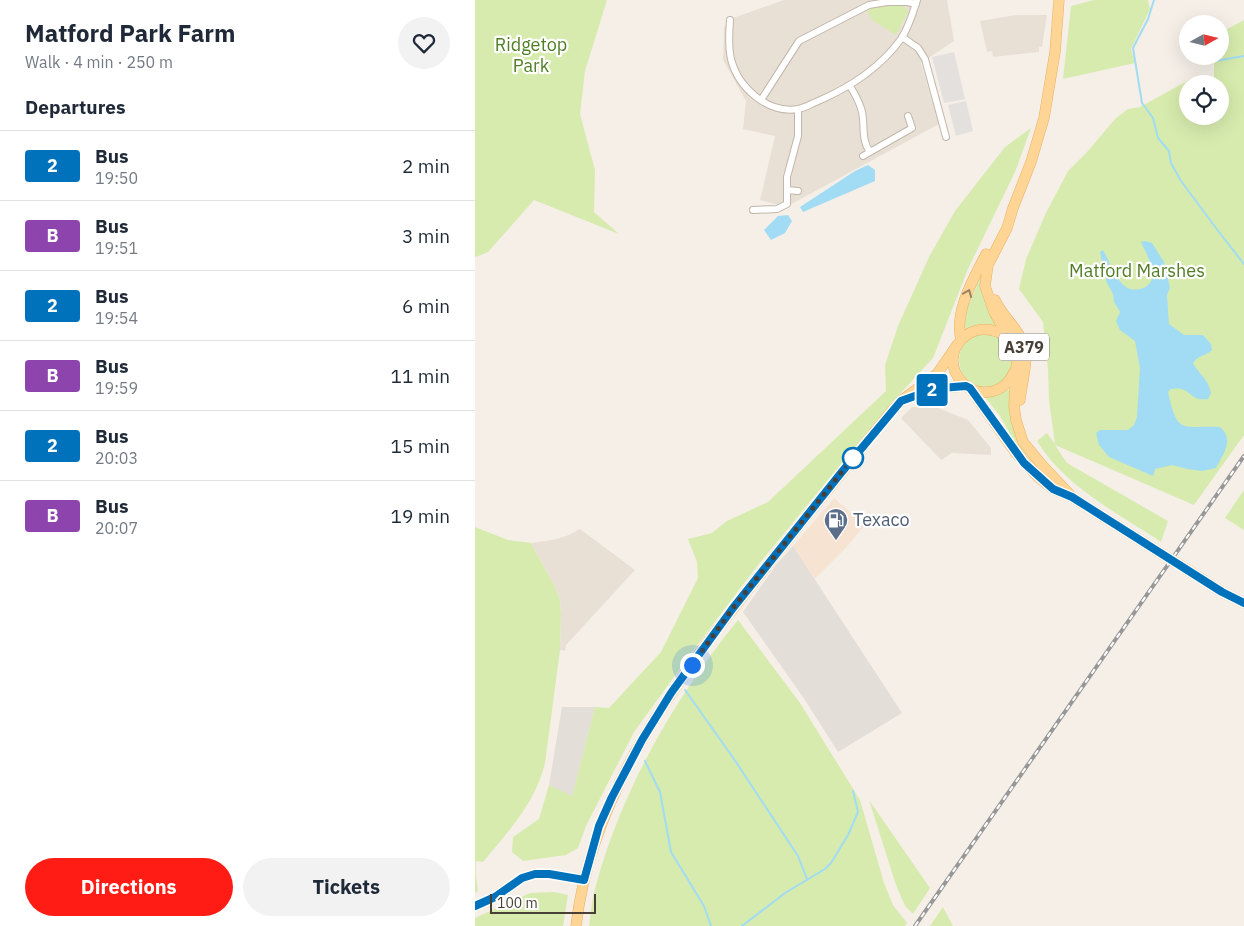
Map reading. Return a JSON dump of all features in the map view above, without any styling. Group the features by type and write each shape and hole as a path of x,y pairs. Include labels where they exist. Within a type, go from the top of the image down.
{"main road":[{"name":"A379","path":"1059,0 1055,52 1044,118 1031,162 1007,228 988,265 985,286 994,312 1017,356 1014,397 1016,420 1023,442 1072,497"},
{"name":"A379","path":"1013,208 1001,225 964,302 959,321 959,343 953,358 959,379 968,387 1024,463 1053,489 1072,497 1222,592 1244,603"},
{"name":"A379","path":"997,249 991,268 991,288 1000,310 1017,333 1024,349 1025,365 1020,411 1023,428 1033,453"},
{"name":"A379","path":"576,926 584,880 599,826 612,797 642,740 671,693 733,608 901,401 937,374 959,343 973,331 985,328 1001,333 1008,339"},
{"name":"A379","path":"901,401 933,390 968,387 987,392 1000,389 1010,380 1016,366"}],"street":[{"path":"730,20 729,45 733,64 749,92 761,100 771,105 781,108 798,109 850,86 883,59 902,37 916,2 887,2 869,5 799,41 761,100"},
{"path":"902,37 918,48 925,59 946,137"},
{"path":"850,86 861,106 864,140 870,152"},
{"path":"753,210 777,209 787,204 787,177 798,136 798,109"},
{"path":"863,156 912,128 907,116"},
{"path":"787,190 798,191"},
{"path":"475,906 495,897 522,878 535,874 549,874 584,880"}],"shaded area":[{"path":"784,0 947,0 954,41 921,63 939,124 786,207 760,200 775,136 743,129 746,101 723,60 724,27 730,19"},
{"path":"1016,15 1047,15 1042,47 1039,47 1039,52 993,57 992,51 987,52 980,21"},
{"path":"954,52 965,99 944,103 932,57"},
{"path":"966,101 973,131 956,136 948,105"},
{"path":"912,407 938,408 968,420 991,448 991,455 952,453 941,460 901,418"},
{"path":"834,498 865,525 845,549 815,579 793,546"},
{"path":"580,529 635,570 566,645 565,651 560,650 560,601 556,589 531,543 553,540"},
{"path":"793,546 902,713 838,752 803,697 743,612 776,565"},
{"path":"562,707 595,707 572,797 549,785"}],"green space":[{"name":"Ridgetop Park","path":"475,0 607,0 585,71 580,114 595,170 594,212 619,234 534,200 488,252 475,256"},
{"path":"1094,0 1148,0 1150,9 1131,49 1135,63 1063,79 1071,6"},
{"path":"888,5 905,7 908,12 896,35 872,20 867,10"},
{"name":"Matford Marshes","path":"1244,20 1244,435 1194,505 1055,445 1067,463 1168,521 1161,542 1077,486 1062,472 1037,441 1047,433 1055,444 1049,400 1043,322 1019,289 1026,259 1046,213 1068,171 1115,119 1128,109 1140,107 1179,86 1179,125 1229,125 1229,75 1214,75 1214,65 1229,65 1229,28"},
{"path":"1031,128 1015,172 968,269 933,358 886,409 754,570 634,732 586,826 578,848 566,855 523,861 512,852 513,837 539,819 549,785 572,796 595,707 609,708 661,652 698,578 697,562 688,539 712,533 727,521 768,502 886,391 885,365 898,326 929,257 955,211 1005,147"},
{"path":"980,278 983,279 997,326 981,324 964,329 966,311"},
{"path":"986,333 996,335 1005,341 1011,350 1013,360 1011,370 1005,379 996,385 986,387 976,385 967,379 961,370 959,360 961,350 967,341 976,335"},
{"path":"1012,388 1027,454 1023,457 1000,416 985,397 996,395"},
{"path":"1244,490 1244,530 1225,518"},
{"path":"475,527 508,540 531,543 556,589 561,613 560,650 545,763 541,777 528,804 511,828 483,862 476,861 478,891 475,893"},
{"path":"738,620 800,703 860,800 884,883 893,905 907,923 905,926 589,926 595,890 607,849 636,779 653,745 673,712 693,681"},
{"path":"869,800 930,888 913,914 905,906 896,885"},
{"path":"554,892 568,895 563,926 475,926 475,918 530,893"},
{"path":"943,907 953,926 930,926"}],"water":[{"path":"868,165 875,170 875,181 803,212 800,207 855,171"},
{"path":"788,215 792,221 785,233 771,240 764,230 778,216"},
{"path":"1141,242 1152,243 1164,262 1170,288 1167,295 1169,324 1184,335 1203,335 1211,344 1212,350 1197,358 1193,363 1210,388 1211,393 1208,399 1197,398 1187,391 1178,388 1171,389 1168,392 1175,416 1183,425 1189,427 1220,427 1224,432 1227,437 1226,447 1216,468 1202,471 1172,465 1155,469 1153,476 1109,457 1099,445 1096,433 1100,430 1128,430 1134,425 1137,417 1140,368 1135,341 1120,330 1116,321 1120,312 1106,281 1106,268 1102,262 1100,252 1103,250 1122,284 1129,289 1140,289 1147,286 1151,281 1152,275 1150,261"}],"waterway":[{"path":"1154,0 1148,19 1133,48 1142,103 1153,118 1158,138 1169,151 1171,163 1181,181 1244,264"},
{"path":"1229,59 1244,56"},
{"path":"685,690 734,759 798,856 807,879"},
{"path":"645,761 660,792 671,852 704,906 711,926"},
{"path":"742,926 785,893 825,869 831,863 848,835 858,812 853,791"}],"railway":[{"path":"915,926 1244,456"}],"bus line":[{"name":"2","path":"475,906 495,897 522,878 535,874 549,874 584,880 599,826 612,797 642,740 671,693 733,608 901,401 941,388 966,386 970,388 1024,463 1053,489 1072,497 1222,592 1244,603"}],"place":[{"name":"Texaco","path":"836,541"}],"route":[{"path":"692,665 733,608 853,458"}]}
